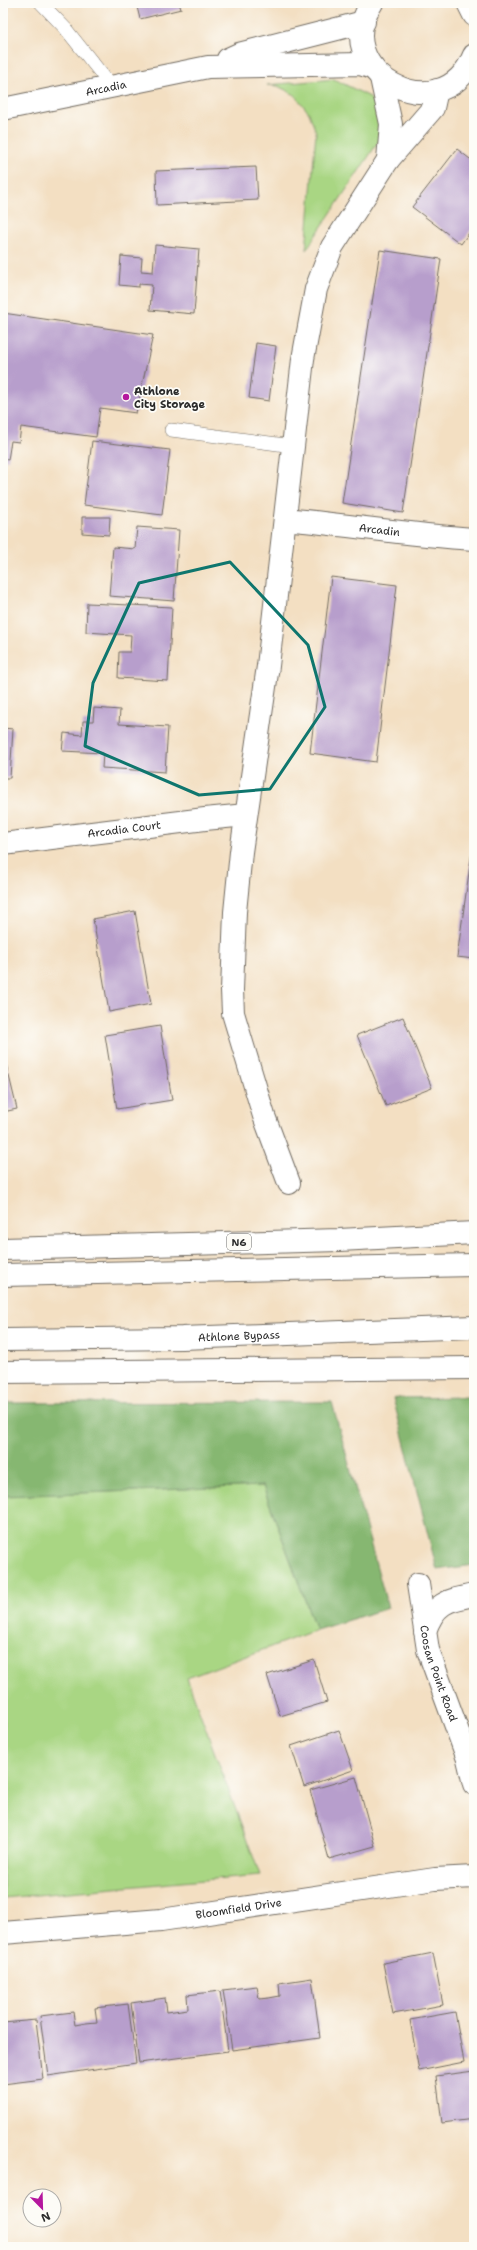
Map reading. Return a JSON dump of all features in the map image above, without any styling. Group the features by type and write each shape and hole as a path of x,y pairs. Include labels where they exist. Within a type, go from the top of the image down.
{"main road":[{"path":"468,3 474,14"},
{"name":"Arcadia","path":"208,67 239,54 368,13"},
{"path":"368,13 363,44 368,63 377,73 398,89 426,92 438,90 460,77 474,55"},
{"name":"Arcadia","path":"3,109 208,67 360,64 377,73"},
{"path":"377,73 391,124 388,160"},
{"path":"289,1183 264,1116 233,1013 235,912 246,815 268,666 303,359 316,289 332,248 388,160 433,108 438,90"},
{"name":"Arcadin","path":"285,519 359,526 417,535 474,539"},
{"name":"Arcadia Court","path":"3,844 205,818 246,815"},
{"name":"N6","path":"3,1249 339,1240 474,1233"},
{"path":"3,1276 474,1264"},
{"name":"Athlone Bypass","path":"3,1340 182,1338 474,1327"},
{"path":"3,1372 474,1368"},
{"name":"Coosan Point Road","path":"418,1584 428,1650 468,1759 474,1784"},
{"path":"425,1631 430,1618 437,1607 447,1601 474,1595"},
{"name":"Bloomfield Drive","path":"3,1933 161,1920 434,1879 474,1877"}],"lane":[{"path":"41,3 65,28 112,87"},
{"path":"172,430 293,446"}],"highlighted area":[{"path":"230,562 308,645 325,707 270,789 199,795 85,746 93,683 139,583"}],"green space":[{"path":"334,79 370,97 387,129 306,250 316,132 309,113 295,95 278,86 267,85"},
{"path":"474,1397 474,1565 437,1570 393,1398"},
{"path":"332,1402 388,1608 316,1630 263,1486 3,1496 3,1403"},
{"path":"263,1486 316,1630 187,1678 260,1875 3,1898 3,1496"}],"building":[{"path":"136,3 179,3 181,9 140,19"},
{"path":"457,149 474,162 474,226 461,244 412,207"},
{"path":"256,167 258,200 157,205 156,171"},
{"path":"155,245 199,249 194,314 150,310 152,285 139,284 139,287 119,285 121,256 142,258 141,271 153,272"},
{"path":"380,250 441,259 403,513 342,503"},
{"path":"3,313 153,335 136,413 100,408 96,437 21,427 19,442 11,441 8,460 3,459"},
{"path":"256,343 276,346 269,401 249,398"},
{"path":"92,441 170,450 162,515 84,505"},
{"path":"82,517 110,517 109,535 82,533"},
{"path":"137,527 179,530 174,601 109,596 113,547 135,549"},
{"path":"331,577 397,585 376,762 310,753"},
{"path":"87,603 172,607 168,681 118,678 119,652 130,652 131,635 86,632"},
{"path":"94,708 120,710 119,724 168,727 165,772 102,768 103,753 62,751 64,733 82,735 83,721 93,721"},
{"path":"3,728 13,729 10,778 3,778"},
{"path":"474,844 474,959 457,957"},
{"path":"135,911 151,1004 109,1012 93,919"},
{"path":"403,1017 432,1088 386,1106 357,1035"},
{"path":"160,1026 172,1100 117,1109 105,1035"},
{"path":"3,1051 17,1109 3,1112"},
{"path":"314,1660 327,1702 280,1716 267,1675"},
{"path":"339,1730 353,1770 304,1787 291,1746"},
{"path":"356,1777 375,1846 329,1859 310,1790"},
{"path":"433,1953 443,2005 393,2014 383,1963"},
{"path":"312,1978 320,2038 232,2050 223,1990 257,1986 259,1999 269,1998 280,1996 279,1983"},
{"path":"220,1991 228,2051 139,2063 131,2003 165,1998 167,2012 188,2009 187,1995"},
{"path":"128,2004 136,2063 48,2076 40,2016 73,2012 75,2025 97,2022 95,2008"},
{"path":"455,2012 464,2062 419,2071 410,2020"},
{"path":"36,2020 43,2079 3,2084 3,2023"},
{"path":"474,2071 474,2119 442,2123 436,2076"}],"place":[{"name":"Athlone City Storage","path":"126,397"}]}
